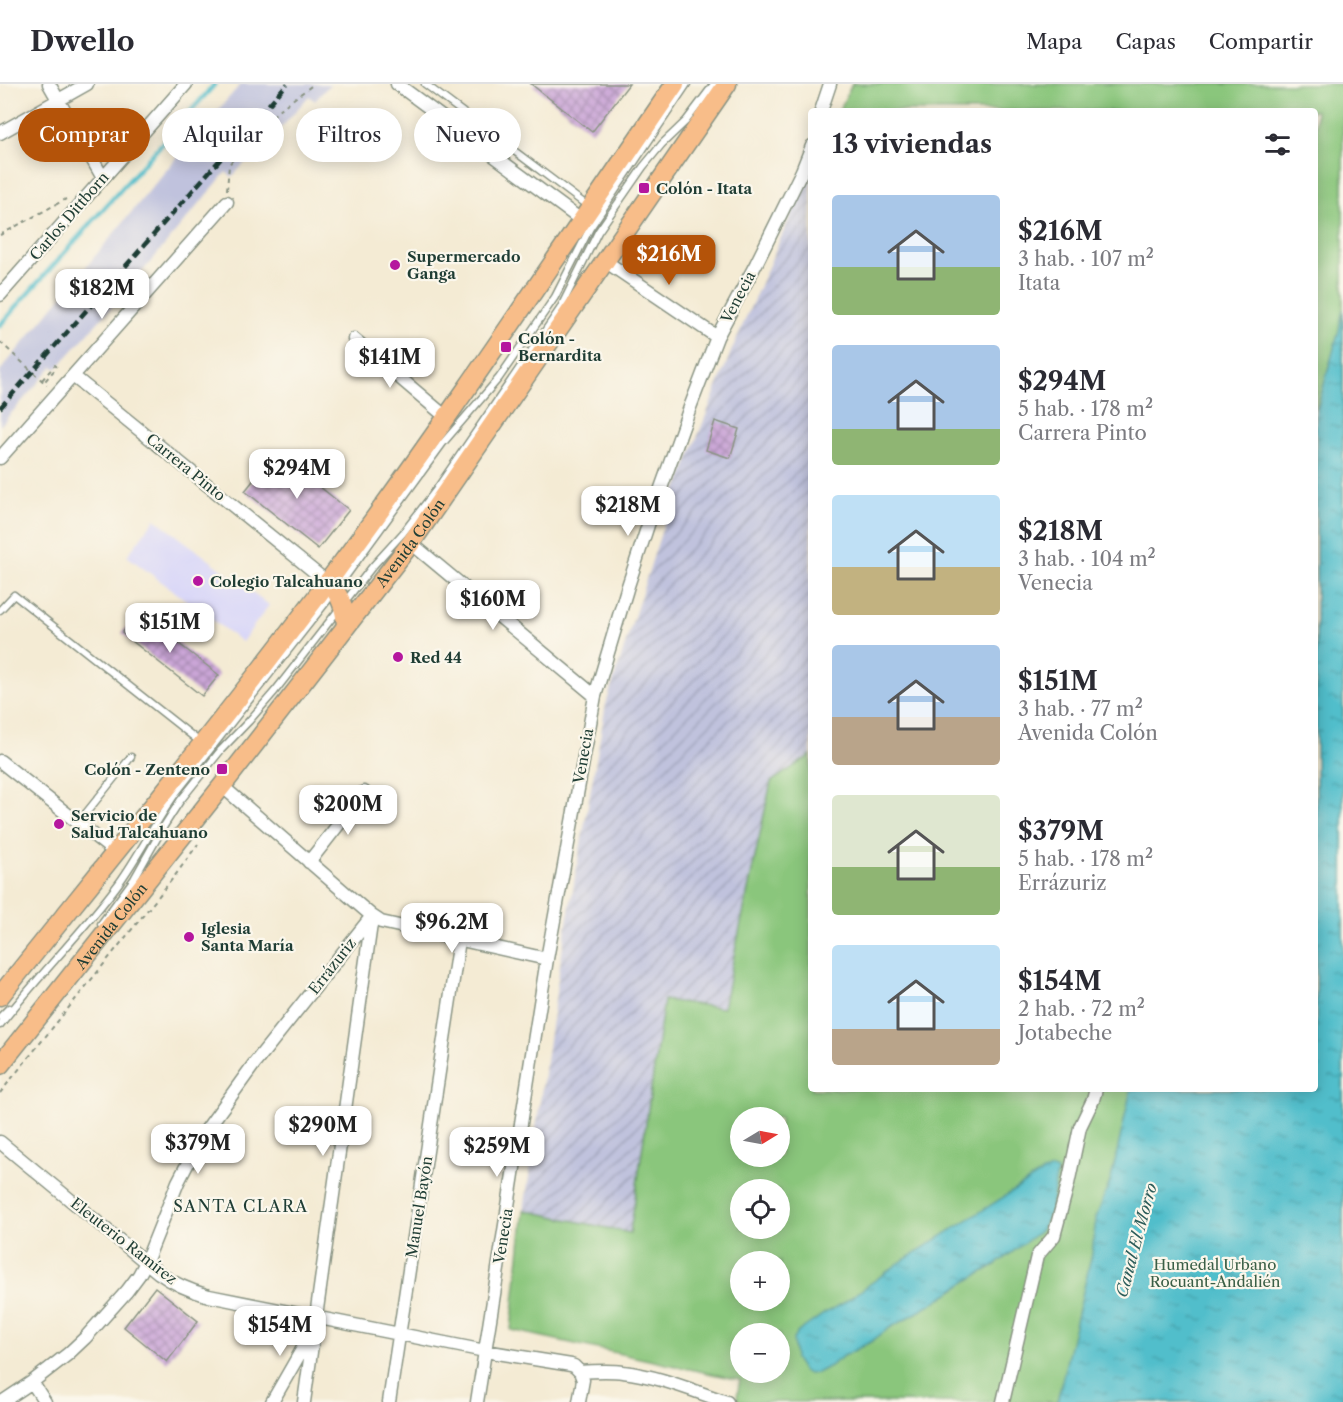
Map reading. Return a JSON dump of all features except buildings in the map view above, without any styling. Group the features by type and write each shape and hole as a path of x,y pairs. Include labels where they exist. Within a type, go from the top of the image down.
{"main road":[{"path":"0,996 202,744 335,592 446,417 675,84"},
{"name":"Avenida Colón","path":"0,1065 222,786 411,543 727,84"},
{"path":"335,592 346,615 346,626"}],"street":[{"path":"49,84 103,178"},
{"path":"0,133 87,84"},
{"name":"Carlos Dittborn","path":"0,295 186,84"},
{"path":"397,84 550,196 586,214"},
{"path":"822,108 830,84"},
{"name":"Venecia","path":"477,1402 548,959 595,696 651,516 717,337 756,264 808,156"},
{"path":"0,458 227,202"},
{"path":"605,261 717,337"},
{"path":"354,339 446,417"},
{"name":"Carrera Pinto","path":"73,376 335,592"},
{"path":"411,543 595,696"},
{"path":"0,761 115,852"},
{"path":"222,786 377,920 548,959"},
{"path":"309,862 364,792"},
{"name":"Errázuriz","path":"2,1402 32,1382 85,1338 127,1291 146,1262 185,1167 207,1129 254,1064 372,915"},
{"name":"Errázuriz","path":"304,1402 372,915"},
{"name":"Manuel Bayón","path":"389,1402 459,940"},
{"path":"1003,1402 1037,1256 1053,1236 1068,1184 1080,1126 1095,1092"},
{"name":"Eleuterio Ramírez","path":"0,1142 165,1277 198,1293 315,1322 399,1333 485,1351 570,1365 580,1372"},
{"path":"273,1402 315,1322"},
{"path":"579,1402 583,1380 580,1372 610,1371 657,1379 727,1402"},
{"path":"32,1382 45,1402"}],"lane":[{"path":"425,84 586,214"},
{"path":"0,1025 119,883 176,793 335,592 443,443 486,394 523,344 555,297 590,228 687,84"},
{"path":"97,930 134,879 180,801 221,750 275,691 335,592 383,554 436,490 564,301 598,232 643,167 662,144 686,121 714,84"},
{"path":"0,610 14,595 202,744"},
{"path":"78,823 131,757"},
{"path":"73,974 93,937"},
{"path":"0,1017 29,989"}],"path":[{"path":"227,202 229,165 236,155 268,120 314,84"},
{"path":"0,235 72,195"},
{"path":"0,342 44,382 57,367 55,365 42,380"}],"shaded area":[{"path":"241,84 330,84 315,101 309,96 296,108 284,125 284,108 220,108"},
{"path":"173,162 246,162 232,177 226,172 126,291 56,369 53,366 0,426 0,371"},
{"path":"806,180 808,180 808,757 771,782 723,1008 664,1000 630,1234 524,1210 563,945 606,704 667,514 731,352"},
{"name":"Colegio Talcahuano","path":"155,519 269,605 242,642 127,556"}],"green space":[{"path":"852,84 1343,84 1343,1402 736,1402 739,1383 790,1383 790,1323 730,1323 730,1378 511,1330 524,1210 630,1233 664,1000 723,1008 771,782 808,757 808,1092 1318,1092 1318,108 840,108"}],"water":[{"name":"Humedal Urbano Rocuant-Andalién","path":"1343,309 1343,1402 1057,1402 1092,1254 1096,1218 1111,1179 1130,1092 1318,1092 1318,406"},
{"path":"1052,1169 1057,1171 1050,1215 1040,1231 995,1265 830,1366 817,1373 808,1374 802,1370 795,1359 793,1339 798,1332 899,1263 1043,1172"}],"waterway":[{"path":"0,325 215,84"}],"railway":[{"path":"0,408 287,84"}],"place":[{"name":"Colón - Itata","path":"644,188"},
{"name":"Supermercado Ganga","path":"395,265"},
{"name":"Colón - Bernardita","path":"506,347"},
{"name":"Colegio Talcahuano","path":"198,581"},
{"name":"Red 44","path":"398,657"},
{"name":"Colón - Zenteno","path":"222,769"},
{"name":"Servicio de Salud Talcahuano","path":"59,824"},
{"name":"Iglesia Santa María","path":"189,937"}],"district":[{"name":"SANTA CLARA","path":"241,1206"}],"water label":[{"name":"Canal El Morro","path":"1136,1240"}]}
